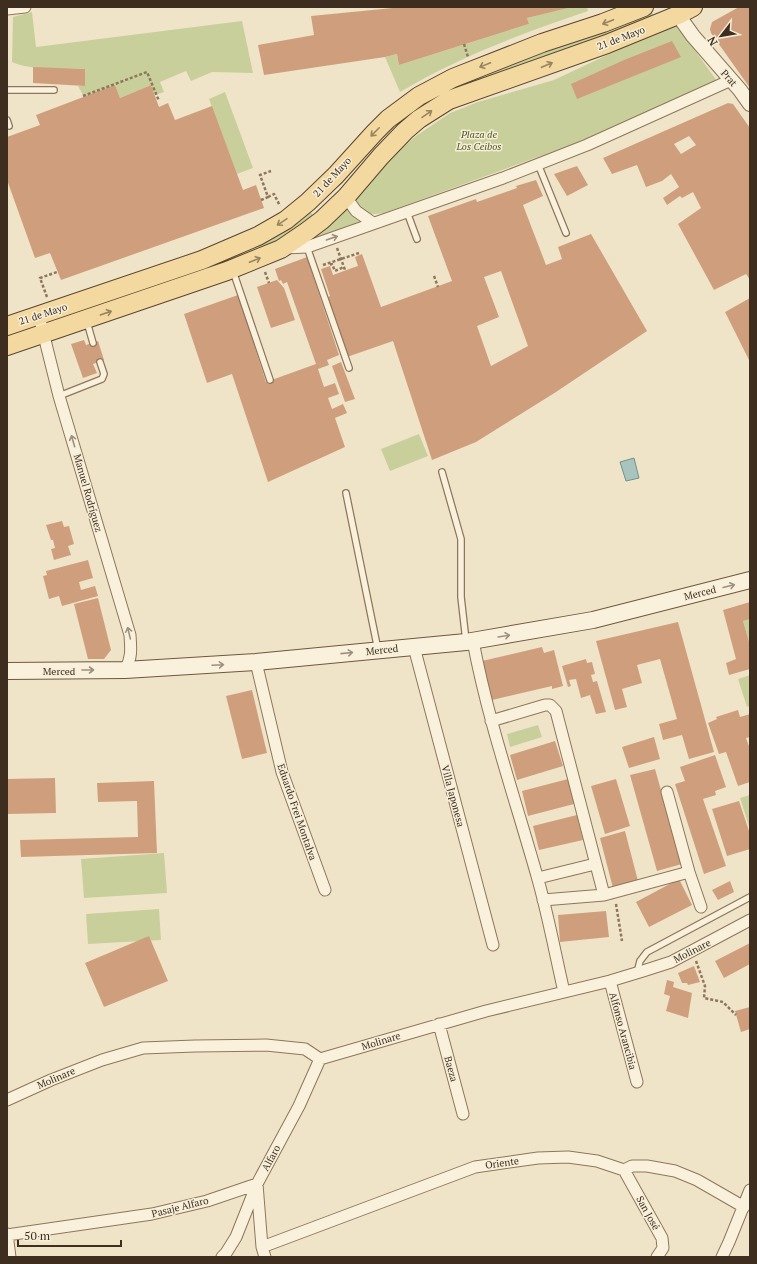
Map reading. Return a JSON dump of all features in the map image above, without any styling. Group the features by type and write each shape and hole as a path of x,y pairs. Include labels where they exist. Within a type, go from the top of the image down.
{"main road":[{"name":"21 de Mayo","path":"7,326 202,260 258,236 286,220 308,202 336,175 375,132 398,111 419,96 453,78 542,43 603,23 644,7"},
{"name":"21 de Mayo","path":"7,346 233,269 281,249 322,220 346,197 381,156 405,131 429,112 450,100 607,44 681,10"},
{"name":"Merced","path":"7,671 125,670 256,662 470,641 593,620 750,580"}],"street":[{"path":"7,9 25,7"},
{"name":"Prat","path":"681,10 750,104"},
{"name":"21 de Mayo","path":"281,249 307,247 538,164 587,145 731,80"},
{"path":"346,197 356,211 373,224"},
{"name":"Manuel Rodríguez","path":"46,313 43,335 130,635 132,654 125,670"},
{"path":"470,641 491,721 538,878 564,992"},
{"name":"Villa Japonesa","path":"414,647 493,945"},
{"name":"Eduardo Frei Montalva","path":"256,662 282,772 325,890"},
{"path":"491,721 545,705 553,707 558,719 595,864 609,894"},
{"path":"667,792 689,872 701,907"},
{"path":"538,878 595,864"},
{"path":"543,900 609,894 689,872"},
{"name":"Molinare","path":"7,1100 95,1062 143,1048 266,1045 305,1050 320,1059 439,1024 638,973 671,962 693,952 750,920"},
{"name":"Alfonso Arancibia","path":"610,981 637,1082"},
{"name":"Baeza","path":"439,1024 463,1114"},
{"name":"Alfaro","path":"222,1257 236,1237 257,1184 299,1106 320,1059"},
{"name":"Oriente","path":"263,1252 475,1167 538,1158 568,1157 596,1161 624,1170 632,1166 647,1166 676,1171 697,1180 744,1207"},
{"name":"San José","path":"624,1170 662,1238 663,1248 657,1257"},
{"path":"257,1184 263,1252"},
{"name":"Pasaje Alfaro","path":"7,1235 152,1214 206,1201 257,1184"},
{"path":"722,1257 750,1190"},
{"path":"7,1235 10,1257"}],"lane":[{"path":"7,90 54,90"},
{"path":"7,120 9,126"},
{"path":"538,164 566,233"},
{"path":"407,212 417,239"},
{"path":"307,247 318,268 349,368"},
{"path":"233,269 270,380"},
{"path":"87,320 94,342"},
{"path":"60,396 102,379 104,374 100,362"},
{"path":"442,472 461,539 461,597 470,641"},
{"path":"346,493 378,650"},
{"path":"638,973 640,961 647,952 750,897"}],"path":[{"path":"83,96 147,72 159,101"},
{"path":"261,200 268,197 260,176 271,171"},
{"path":"318,268 332,264 335,271 344,269 336,248"},
{"path":"318,268 359,253"},
{"path":"46,313 40,278 57,272"},
{"path":"265,272 269,283"},
{"path":"434,276 438,286"},
{"path":"609,894 622,941"},
{"path":"693,952 705,986 704,998 723,1002 736,1015"}],"green space":[{"path":"570,7 587,7 588,11 540,28 468,57 422,79 400,92 385,57 397,54 399,65 529,24 527,18"},
{"path":"651,11 655,17 434,100 397,125 374,147 342,184 338,187 335,185 388,123 453,84"},
{"path":"32,12 36,47 242,21 253,73 212,72 191,81 186,71 160,82 164,92 155,95 151,85 120,98 115,85 84,97 78,86 85,86 85,69 38,68 12,62 13,17"},
{"name":"Plaza de Los Ceibos","path":"675,23 717,81 601,134 384,213 366,213 362,211 357,204 356,198 391,157 416,136 450,113 478,102 554,80"},
{"path":"225,92 253,168 237,174 209,99"},
{"path":"347,208 360,223 309,241"},
{"path":"310,211 314,217 293,233 260,251 148,290 153,283 251,249 291,227"},
{"path":"419,434 428,456 390,471 381,449"},
{"path":"750,619 750,645 743,621"},
{"path":"750,675 750,706 747,707 738,679"},
{"path":"538,725 542,737 510,747 507,734"},
{"path":"750,795 750,829 740,798"},
{"path":"164,853 167,893 84,898 81,859"},
{"path":"159,909 161,940 88,944 86,914"}],"water":[{"path":"634,458 639,478 626,481 620,462"}],"building":[{"path":"403,7 568,8 527,18 529,24 399,65 397,54 264,75 258,45 314,35 311,16"},
{"path":"739,7 750,7 750,88 711,33 710,29 712,22"},
{"path":"672,41 681,57 577,99 571,84 624,60"},
{"path":"33,67 85,69 85,86 33,83"},
{"path":"115,85 120,98 151,85 159,107 168,103 175,120 212,106 243,190 256,185 264,208 61,280 50,253 35,258 7,180 7,137 40,125 36,115"},
{"path":"728,103 733,104 750,128 750,280 746,274 714,290 678,224 701,208 693,192 682,198 680,196 667,205 663,198 679,187 671,174 662,181 646,187 637,165 612,174 603,158","holes":["689,136 696,145 681,154 674,144"]},
{"path":"577,166 588,185 567,196 554,174"},
{"path":"536,180 543,196 523,205 546,265 562,259 558,247 591,234 647,331 556,392 476,442 432,460 393,341 347,357 327,298 330,296 321,269 330,266 333,275 358,266 355,257 362,254 381,307 452,281 428,216 476,199 477,202 517,188 516,186","holes":["501,271 528,346 491,366 477,326 499,317 484,277"]},
{"path":"307,257 339,355 327,360 329,365 318,369 324,387 335,383 339,394 328,398 332,409 343,404 347,413 335,418 345,447 268,482 232,374 207,383 184,314 238,295 266,382 316,364 287,282 283,284 281,280 279,281 275,269"},
{"path":"277,280 284,288 295,320 271,328 257,287"},
{"path":"750,298 750,362 725,312"},
{"path":"84,340 86,345 98,341 104,360 93,364 97,373 83,378 71,344"},
{"path":"341,362 355,399 345,402 332,366"},
{"path":"62,521 64,527 69,526 74,544 68,546 71,555 54,560 51,549 55,548 46,525"},
{"path":"88,560 93,578 79,582 81,590 95,586 98,596 62,606 59,596 49,599 43,576 47,575 46,571"},
{"path":"98,598 111,650 104,659 88,659 74,604"},
{"path":"750,602 750,619 743,621 750,645 750,669 729,675 726,663 736,659 723,610"},
{"path":"678,622 714,752 689,759 682,735 663,740 659,724 677,719 660,659 637,665 642,683 622,689 627,707 615,710 596,641"},
{"path":"542,647 544,653 554,650 563,686 552,689 552,686 492,700 482,661"},
{"path":"586,659 587,663 592,662 595,674 591,675 593,682 597,681 606,712 596,714 590,695 581,698 576,679 569,680 571,686 568,687 562,666"},
{"path":"252,690 267,753 242,759 226,696"},
{"path":"738,710 740,717 750,714 750,737 746,738 750,749 750,782 738,786 726,752 719,754 708,723 717,719 716,717"},
{"path":"654,737 660,759 629,768 622,747"},
{"path":"555,741 563,766 517,780 510,755"},
{"path":"715,755 726,787 715,791 716,795 703,799 726,866 704,874 675,784 685,781 680,767"},
{"path":"655,769 682,864 657,871 630,775"},
{"path":"55,778 56,813 7,814 7,779"},
{"path":"568,779 574,804 528,816 522,791"},
{"path":"616,779 630,826 605,834 591,786"},
{"path":"154,781 157,853 21,857 20,840 138,837 137,801 98,802 97,783"},
{"path":"739,801 750,834 750,849 727,856 712,809"},
{"path":"577,815 583,840 539,850 533,826"},
{"path":"625,831 638,881 613,888 600,838"},
{"path":"679,879 692,905 649,927 636,902"},
{"path":"730,881 734,892 718,900 712,890"},
{"path":"606,911 609,937 560,942 558,915"},
{"path":"149,936 168,981 104,1007 85,963"},
{"path":"750,943 750,964 724,978 715,961"},
{"path":"694,966 700,982 688,985 687,983 682,983 678,973"},
{"path":"667,980 674,982 673,987 692,993 688,1018 666,1011 670,996 664,994"},
{"path":"750,1007 750,1029 741,1032 735,1011"}]}
